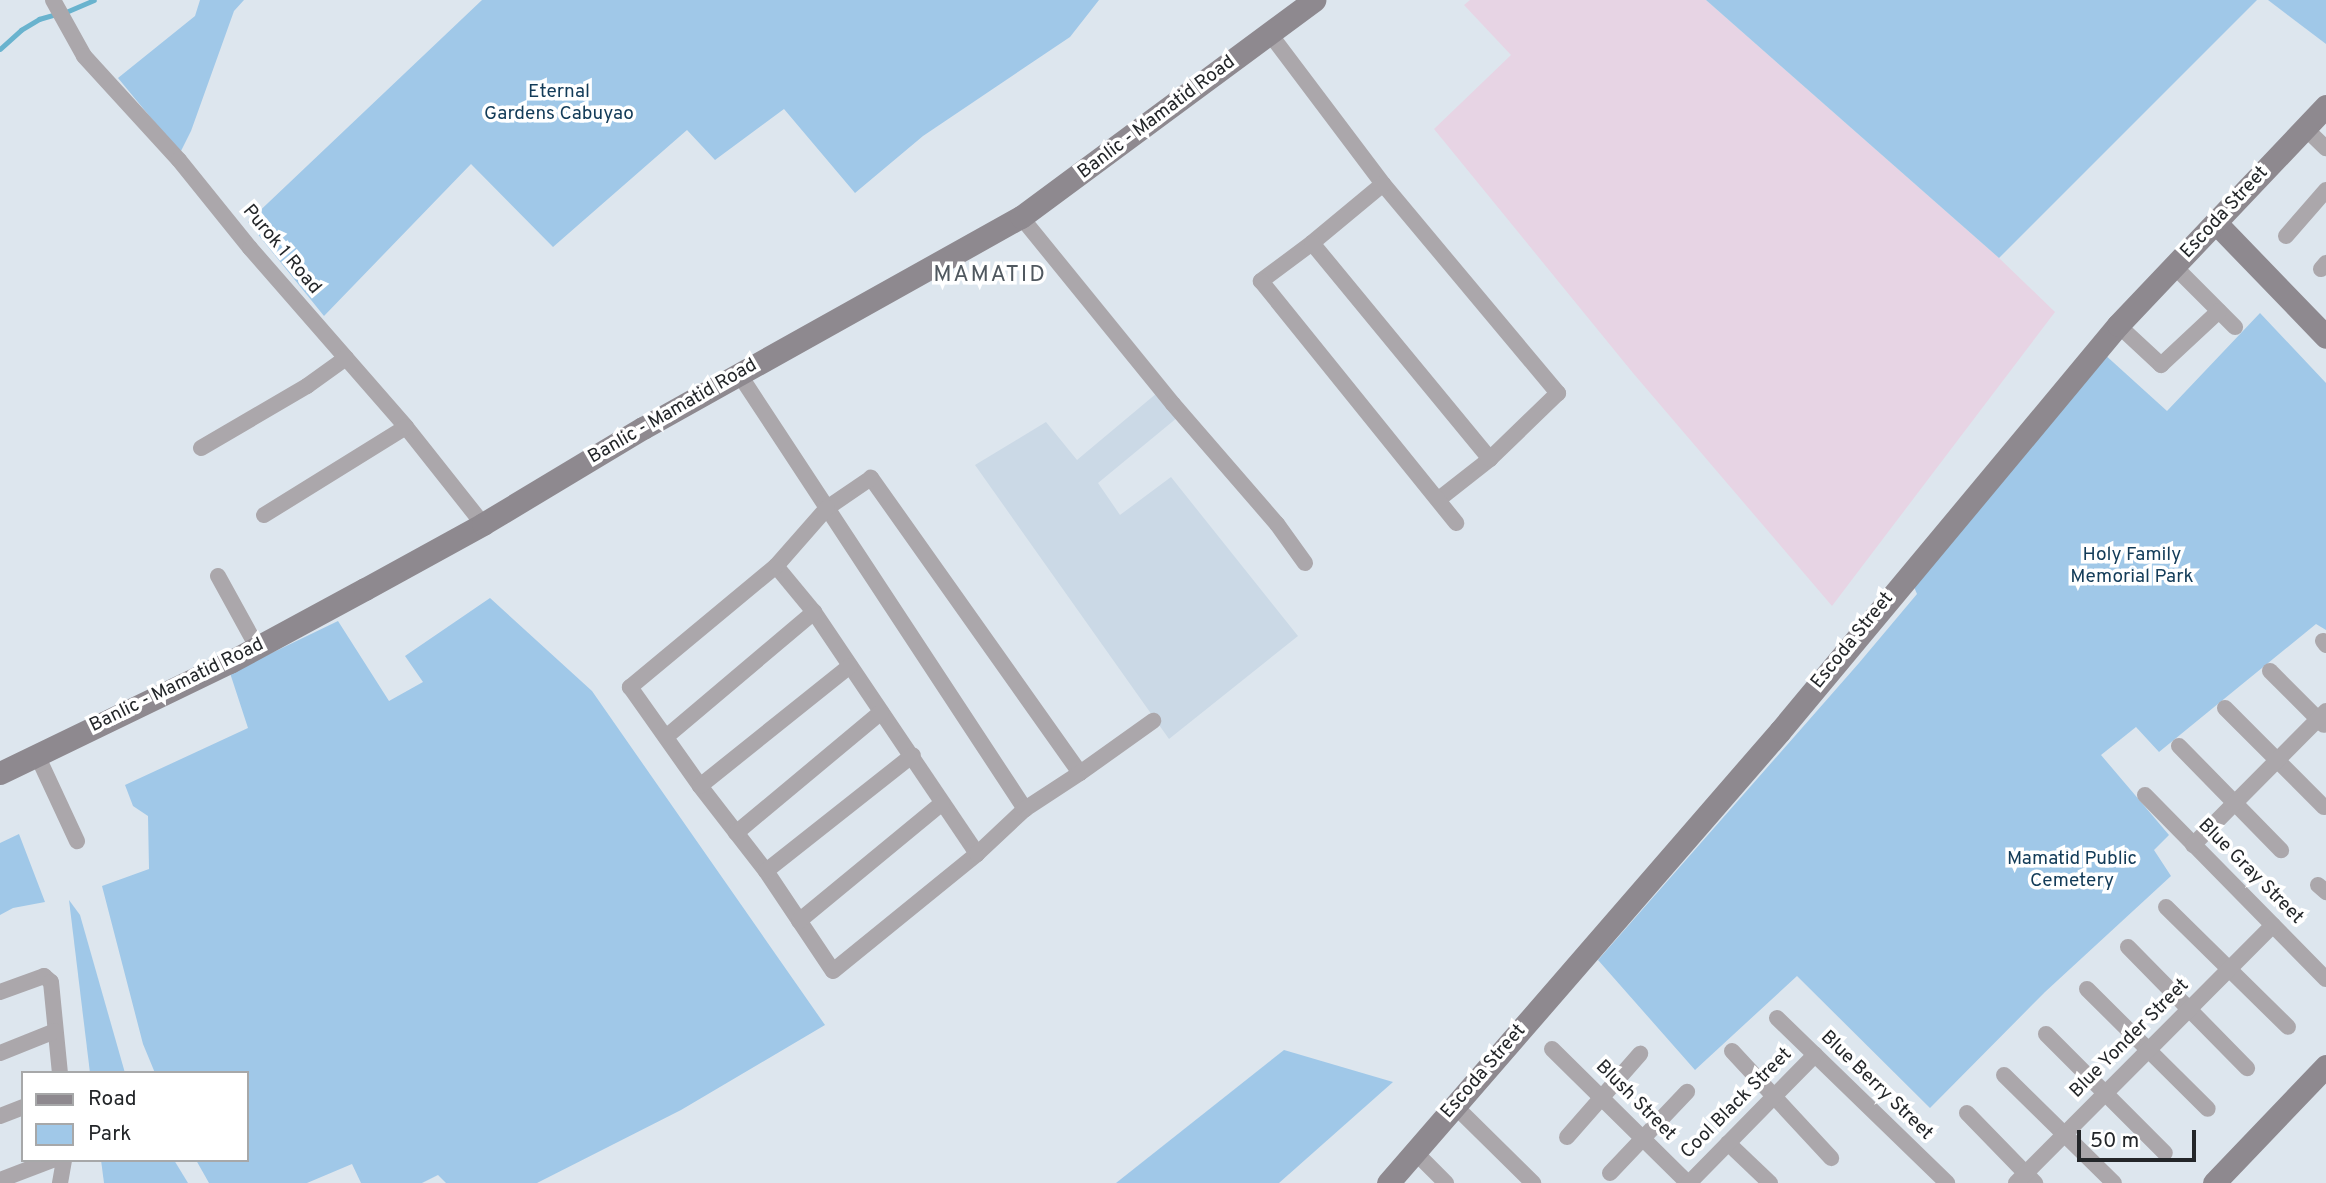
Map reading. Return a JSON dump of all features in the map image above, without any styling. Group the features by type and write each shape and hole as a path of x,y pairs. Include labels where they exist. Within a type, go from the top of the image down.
{"street":[{"name":"Purok 1 Road","path":"54,0 84,55 179,160 405,427 483,524"},
{"name":"Banlic - Mamatid Road","path":"0,774 257,647 483,524 643,428 1021,217 1314,0"},
{"path":"1270,34 1383,184 1558,393 1490,459 1439,499"},
{"name":"Escoda Street","path":"1388,1183 1780,731 2118,325 2326,106"},
{"path":"2305,128 2326,148"},
{"path":"1383,184 1261,281 1456,523"},
{"path":"2286,236 2326,190"},
{"path":"1021,217 1173,404 1277,524 1305,563"},
{"path":"2216,223 2326,337"},
{"path":"1312,243 1490,459"},
{"path":"2175,267 2235,327"},
{"path":"2118,325 2161,365 2219,311"},
{"path":"201,448 307,386 346,358"},
{"path":"739,374 1025,808"},
{"path":"264,515 405,427"},
{"path":"1080,774 871,478 827,508 776,566 630,687 700,786 766,871 833,971 977,854 1025,808 1080,774 1153,720"},
{"path":"776,566 814,612 913,755 977,854"},
{"path":"218,576 257,647"},
{"path":"666,737 814,612"},
{"path":"700,786 850,666"},
{"path":"2193,845 2323,719 2270,671"},
{"path":"2225,708 2324,807"},
{"path":"736,833 881,712"},
{"path":"2179,746 2281,850"},
{"path":"37,755 77,841"},
{"path":"766,871 913,755"},
{"name":"Blue Gray Street","path":"2145,795 2326,979"},
{"path":"799,921 942,803"},
{"path":"2166,907 2288,1027"},
{"name":"Blue Yonder Street","path":"2025,1180 2064,1135 2273,925"},
{"path":"2128,947 2248,1068"},
{"path":"0,991 44,976 51,982 60,1071"},
{"path":"2087,989 2208,1109"},
{"name":"Blue Berry Street","path":"1777,1018 1947,1183"},
{"path":"0,1053 55,1031"},
{"path":"2046,1034 2165,1153"},
{"name":"Blush Street","path":"1552,1049 1688,1183"},
{"path":"1731,1051 1831,1158"},
{"path":"1567,1137 1640,1054"},
{"name":"Cool Black Street","path":"1688,1183 1815,1055"},
{"path":"2214,1183 2326,1066"},
{"path":"2004,1075 2113,1183"},
{"path":"1610,1173 1686,1092"},
{"path":"1455,1106 1533,1183"},
{"path":"0,1116 21,1108"},
{"path":"1967,1113 2025,1180"},
{"path":"1728,1143 1770,1183"},
{"path":"1415,1152 1446,1183"},
{"path":"0,1180 47,1162"},
{"path":"61,1183 64,1162"}],"shaded area":[{"path":"1470,0 1706,0 1999,258 2055,312 1832,606 1633,373 1434,129 1511,55 1464,5"},
{"path":"1157,393 1178,417 1098,483 1120,515 1171,477 1298,636 1169,739 975,465 1046,422 1077,460"}],"green space":[{"path":"200,0 244,0 234,11 191,131 180,153 118,78 195,16"},
{"name":"Eternal Gardens Cabuyao","path":"482,0 1099,0 1070,37 923,136 855,193 784,109 715,160 687,130 553,247 471,164 324,316 248,222"},
{"path":"1706,0 2257,0 1999,258"},
{"path":"2268,0 2326,0 2326,44"},
{"path":"2260,313 2326,383 2326,630 2316,624 2159,752 2136,727 2101,755 2169,835 2154,850 2171,876 2045,992 1930,1108 1797,976 1695,1070 1598,960 1917,594 1911,580 2103,353 2167,411"},
{"path":"490,598 592,691 825,1025 681,1110 537,1183 446,1183 438,1175 422,1183 361,1183 352,1164 307,1183 209,1183 197,1162 248,1162 248,1071 154,1071 143,1044 102,886 149,869 148,816 133,806 125,785 248,728 230,673 338,621 389,701 423,682 405,656"},
{"path":"19,834 45,902 13,908 0,915 0,843"},
{"path":"69,900 80,915 124,1071 90,1071"},
{"path":"1284,1050 1393,1082 1279,1183 1116,1183"},
{"path":"101,1162 175,1162 188,1183 104,1183"}],"waterway":[{"path":"66,12 94,0"},
{"path":"0,49 21,30 39,19 57,14"}],"district":[{"name":"MAMATID","path":"990,276"}],"park label":[{"name":"Holy Family Memorial Park","path":"2132,567"},
{"name":"Mamatid Public Cemetery","path":"2072,871"}]}
